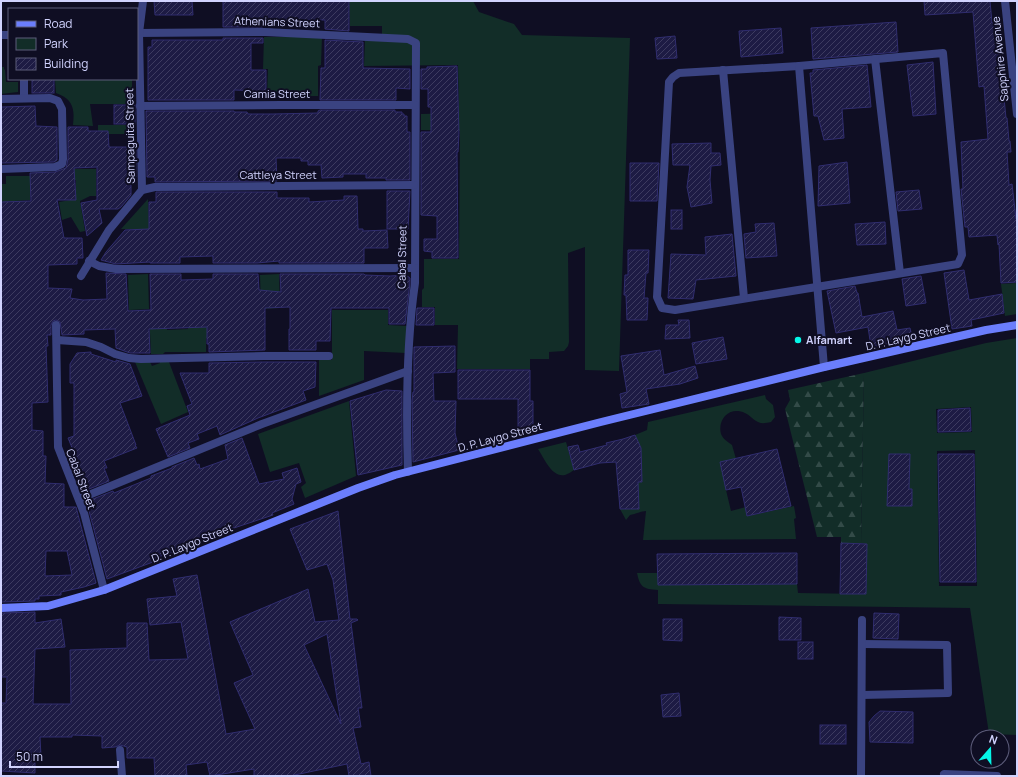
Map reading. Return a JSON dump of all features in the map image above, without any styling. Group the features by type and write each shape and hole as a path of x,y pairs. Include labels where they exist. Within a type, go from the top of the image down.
{"main road":[{"name":"D. P. Laygo Street","path":"1,608 48,606 104,590 358,488 408,472 600,422 824,367 986,330 1017,325"}],"street":[{"name":"Sampaguita Street","path":"81,276 110,230 142,190 138,33 143,1"},
{"name":"Sapphire Avenue","path":"1005,1 1017,114"},
{"name":"Athenians Street","path":"138,33 265,32 408,39 416,43"},
{"name":"Cabal Street","path":"408,472 406,417 411,305 414,283 416,43"},
{"path":"943,53 962,255 958,264 900,272 676,310 662,308 658,297 669,82 673,77 679,73 799,66 875,59 943,53"},
{"path":"875,59 900,272"},
{"path":"799,66 816,286 824,367"},
{"path":"723,70 744,298"},
{"path":"24,80 24,98"},
{"path":"1,99 50,98 58,101 62,106 63,162 55,167 1,169"},
{"name":"Camia Street","path":"140,106 415,105"},
{"name":"Cattleya Street","path":"142,190 155,187 414,186"},
{"path":"90,261 100,266 116,269 414,268"},
{"name":"Cabal Street","path":"56,325 58,448 61,459 78,499 93,546 104,590"},
{"path":"56,340 86,342 115,354 135,358 329,356"},
{"path":"78,499 262,424 408,371"},
{"path":"861,776 862,620"},
{"path":"862,644 946,645 948,693 862,695"},
{"path":"120,750 122,776"},
{"path":"945,776 944,774 997,776"}],"green space":[{"path":"349,1 473,1 479,12 514,24 522,35 630,38 619,371 585,370 585,247 568,253 569,342 564,351 549,352 549,359 530,359 530,369 457,369 458,325 435,325 435,307 422,307 422,290 424,288 424,259 459,259 460,131 421,130 421,114 459,113 458,65 364,66 365,39 382,40 382,26 350,26"},
{"path":"264,37 322,37 321,65 318,66 318,96 267,96 268,69 263,69"},
{"path":"1,67 4,67 5,70 6,82 18,82 18,92 1,94"},
{"path":"55,80 132,80 132,104 90,104 93,126 73,125 74,114 72,105 62,95 56,93"},
{"path":"98,125 128,125 128,134 98,134"},
{"path":"70,169 96,169 96,196 90,196 80,201 85,231 80,232 71,217 62,220 59,202 76,199 76,180 73,180"},
{"path":"6,176 30,176 30,200 1,202 1,184 6,184"},
{"path":"148,199 149,229 121,229"},
{"path":"148,274 149,309 129,310 128,275"},
{"path":"279,274 280,308 261,309 260,275"},
{"path":"1017,283 1017,314 1005,316 1001,284"},
{"path":"332,310 388,310 388,325 407,326 406,353 364,351 364,380 319,396 319,360 332,360"},
{"path":"149,311 167,321 167,330 188,329 188,317 208,318 206,352 165,352 163,354 151,354"},
{"path":"1017,338 1017,735 1010,735 1010,729 988,729 970,608 658,604 658,590 646,588 639,581 637,573 658,573 658,585 797,584 798,593 866,594 867,544 861,543 864,373 986,343","holes":["971,407 972,432 937,433 936,409","975,450 977,586 939,586 937,451"]},
{"path":"135,362 150,362 152,366 160,362 169,362 188,412 161,424"},
{"path":"864,373 861,543 841,543 841,537 817,537 785,409 790,400 788,390"},
{"path":"765,395 766,399 773,405 775,417 771,422 760,423 745,413 734,411 726,415 721,423 721,434 724,439 732,445 736,459 726,490 731,511 746,507 748,516 794,506 796,518 794,519 796,539 643,540 646,511 630,515 626,520 620,509 639,509 639,489 619,489 617,483 642,482 641,448 635,435 647,430 648,422"},
{"path":"349,401 356,476 305,498 301,487 306,483 299,463 270,472 258,434"},
{"path":"566,442 574,470 566,475 560,475 552,470 538,449"}],"building":[{"path":"154,1 192,1 193,15 155,15"},
{"path":"223,1 349,1 349,31 325,29 325,20 296,20 297,23 269,24 263,25 263,27 223,27"},
{"path":"924,1 990,1 992,23 994,28 997,28 1006,118 1010,141 1011,152 1007,152 1009,185 1012,184 1017,219 1017,282 1001,283 999,244 998,245 997,235 969,237 968,227 965,227 961,189 963,189 961,142 988,139 984,86 979,87 973,12 925,15"},
{"path":"896,22 898,52 813,59 811,28"},
{"path":"781,28 783,53 741,57 739,31"},
{"path":"675,36 677,58 657,59 655,38"},
{"path":"223,38 263,38 263,43 251,43 251,70 266,70 266,91 234,90 234,100 148,100 148,47 152,47 152,40 223,40"},
{"path":"325,40 363,42 363,68 410,69 410,89 396,88 396,100 320,100 321,68 325,68"},
{"path":"933,62 936,114 913,116 907,65"},
{"path":"867,65 871,107 842,109 844,138 824,140 818,116 814,116 810,73 813,73 813,70"},
{"path":"457,66 459,133 457,152 458,258 432,258 432,252 424,251 424,239 437,239 437,216 421,215 421,132 431,132 431,107 428,107 428,89 421,89 421,69 427,69 427,67"},
{"path":"32,80 54,80 54,93 32,93"},
{"path":"114,105 135,105 135,124 114,124"},
{"path":"35,106 36,126 57,127 57,160 54,162 1,163 1,107"},
{"path":"320,110 395,110 395,112 402,112 404,116 407,116 407,132 410,132 410,180 366,178 366,174 343,174 343,177 322,178 321,165 308,165 308,161 301,161 301,158 276,158 277,181 155,182 155,177 147,177 146,111 234,111 247,112 248,114 273,114 318,113"},
{"path":"68,127 88,127 88,131 108,131 109,147 136,147 136,177 131,177 131,195 121,207 118,209 99,209 102,223 87,236 81,203 97,200 97,167 74,168 76,200 57,200 64,238 82,238 83,258 77,258 77,264 48,265 48,288 72,289 70,298 83,300 107,299 106,273 126,274 128,311 151,310 150,274 181,274 181,280 213,279 213,274 258,274 259,290 281,292 280,274 406,275 410,278 410,283 405,324 389,324 389,308 331,308 330,341 316,341 316,350 289,350 290,307 265,308 265,350 209,352 209,344 207,344 207,327 149,329 150,353 130,353 116,348 115,329 84,330 84,334 62,335 60,322 56,320 53,321 51,325 51,335 47,335 48,346 46,346 48,402 32,403 32,430 43,431 43,456 46,456 45,483 64,484 64,507 76,507 96,583 61,592 61,595 39,596 39,599 35,599 35,601 1,602 1,202 31,201 30,173 55,172 66,168 68,159","holes":["46,551 67,551 72,575 45,576"]},
{"path":"711,143 711,153 720,153 721,165 711,166 710,180 712,203 691,207 687,187 690,165 673,165 672,144"},
{"path":"847,162 850,203 818,206 819,166"},
{"path":"630,163 659,163 657,201 630,201"},
{"path":"919,190 922,209 898,211 896,192"},
{"path":"387,191 410,191 408,229 387,229"},
{"path":"156,192 277,192 277,198 309,198 309,202 344,200 344,196 357,196 358,229 363,229 363,231 387,230 388,248 364,248 364,263 279,263 279,261 257,263 213,263 213,256 180,257 180,263 150,262 116,264 101,260 125,230 149,229 149,202 156,202"},
{"path":"671,210 682,210 682,229 671,229"},
{"path":"885,222 886,244 857,245 855,224"},
{"path":"774,223 777,256 746,258 744,234 756,232 755,224"},
{"path":"732,234 736,276 696,280 693,299 668,298 671,254 706,255 705,237"},
{"path":"628,250 649,250 648,273 646,273 644,298 648,298 647,320 627,320 626,295 624,295 625,275 628,275"},
{"path":"964,270 969,300 1002,294 1004,313 971,320 972,326 952,329 944,273"},
{"path":"921,276 926,303 906,306 902,279"},
{"path":"855,286 858,293 862,317 893,311 897,330 910,328 913,341 871,347 868,327 836,333 827,291"},
{"path":"417,308 434,308 434,325 416,325"},
{"path":"678,320 689,320 690,338 665,339 666,325 679,325"},
{"path":"723,337 727,359 696,364 692,343"},
{"path":"455,346 455,372 433,373 434,401 456,401 455,433 459,450 413,462 412,401 414,392 414,347"},
{"path":"660,350 664,375 695,366 698,378 680,384 646,389 649,404 622,408 620,394 627,392 621,356"},
{"path":"91,352 91,354 116,362 116,360 130,364 142,396 120,403 137,448 104,461 107,468 104,468 109,481 84,491 69,457 75,455 68,438 74,436 74,383 70,383 70,364 77,353"},
{"path":"316,362 315,387 303,391 306,400 258,418 220,435 217,426 197,434 199,439 188,443 190,448 168,457 156,429 190,415 187,406 192,404 180,373 209,373 209,363"},
{"path":"458,370 530,370 530,401 533,401 533,429 518,429 518,399 458,399"},
{"path":"386,390 402,391 402,465 358,475 350,401"},
{"path":"970,408 971,431 938,432 938,410"},
{"path":"635,435 641,448 642,482 638,482 639,509 620,509 616,462 600,463 574,470 568,447 578,445 580,452 607,445 606,443"},
{"path":"242,438 259,484 284,479 282,473 297,468 301,482 296,484 292,499 294,504 272,513 273,515 225,530 178,548 178,550 153,559 153,562 107,579 88,507 90,507 88,501 113,491 114,493 151,478 151,476 194,458 197,465 199,464 200,469 228,459 225,445"},
{"path":"777,449 791,506 747,516 741,487 726,490 720,462"},
{"path":"889,454 910,454 909,489 912,489 912,506 887,506"},
{"path":"938,454 974,454 976,582 940,582"},
{"path":"338,511 350,619 358,620 351,623 362,708 358,708 361,727 353,728 361,764 369,762 371,776 349,776 347,764 290,776 254,776 254,769 210,776 207,762 186,765 187,776 155,776 154,758 127,758 127,747 120,745 102,748 102,736 72,735 72,737 40,737 41,757 35,756 35,773 1,771 1,703 6,703 7,677 1,677 1,613 35,612 35,623 61,619 65,647 35,649 33,704 71,704 70,650 127,648 127,623 147,623 149,660 188,659 181,622 150,625 147,599 177,596 173,579 197,575 226,734 255,729 234,683 253,675 230,622 308,589 315,622 339,620 333,580 327,564 307,570 290,529","holes":["327,634 341,724 304,645"]},
{"path":"841,543 867,544 866,594 840,594"},
{"path":"797,553 797,584 658,585 657,554"},
{"path":"874,613 899,614 898,639 873,638"},
{"path":"779,617 801,618 801,640 779,640"},
{"path":"663,619 682,619 682,641 663,640"},
{"path":"798,642 813,642 813,659 798,659"},
{"path":"679,693 681,716 663,717 661,695"},
{"path":"880,711 913,712 913,743 870,742 869,722"},
{"path":"820,725 846,725 846,744 820,744"}],"place":[{"name":"Alfamart","path":"798,340"}]}
